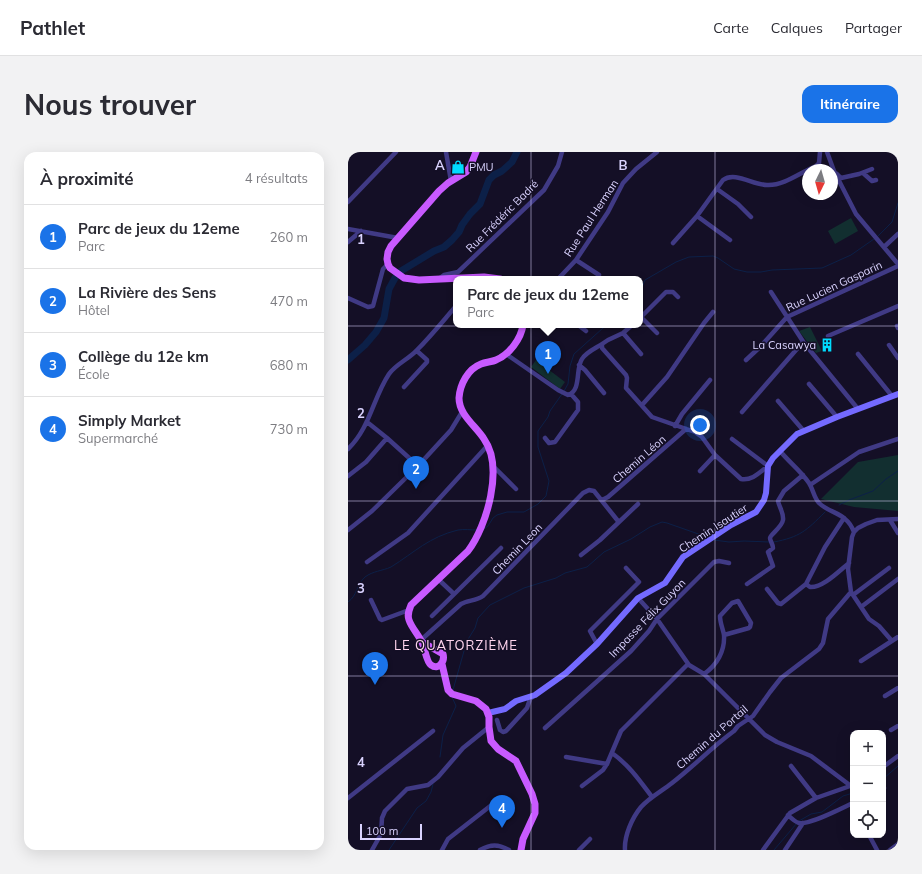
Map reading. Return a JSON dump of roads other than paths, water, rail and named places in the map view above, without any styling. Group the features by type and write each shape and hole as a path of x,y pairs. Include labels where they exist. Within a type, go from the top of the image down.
{"main road":[{"path":"453,278 419,280 404,278 389,266 387,259 388,252 398,238 439,191 451,181 462,176 466,172 470,167 476,152"},
{"path":"422,641 442,654 444,659 439,665 434,666 430,664 422,641 409,622 409,610 411,605 468,551 474,543 483,524 490,497 492,465 488,445 462,412 460,405 461,388 469,373 482,364 496,360 506,354 519,338 522,328"},
{"path":"768,466 773,458 803,430 895,395"},
{"name":"Chemin Isautier","path":"488,713 505,709 516,701 535,695 566,674 597,644 638,598 665,583 683,557 731,525 750,516 760,507 766,493 768,466"},
{"path":"428,657 430,653 435,650"},
{"path":"439,665 448,690 457,695 480,703 488,713 491,742 498,749 516,761 534,799 534,813 523,839 522,849"}],"street":[{"path":"348,202 396,152"},
{"path":"446,152 451,181"},
{"name":"Rue Frédéric Badré","path":"440,278 444,275 458,272 544,190 558,166 562,152"},
{"name":"Rue Paul Herman","path":"562,276 576,260 608,212 624,183 636,169 657,152"},
{"path":"673,243 697,216 716,189 727,177 733,177 765,185 773,185 816,166 819,163 820,152"},
{"path":"827,152 831,164"},
{"path":"838,175 841,178 863,173 872,169"},
{"path":"863,173 872,181 876,180"},
{"path":"838,180 856,214 898,265"},
{"path":"716,189 738,204 751,217"},
{"path":"697,216 730,240"},
{"path":"348,229 398,238"},
{"path":"348,242 361,231"},
{"name":"Rue Lucien Gasparin","path":"884,247 898,234"},
{"path":"576,260 599,275"},
{"name":"Rue Lucien Gasparin","path":"746,360 787,317 898,265"},
{"path":"348,298 368,306 373,306 384,269 389,266"},
{"path":"643,315 666,292 673,292 678,297"},
{"path":"771,292 803,342 858,409"},
{"path":"828,336 898,306"},
{"path":"348,449 356,442 368,422 386,379 391,372 416,351 453,309"},
{"path":"642,405 667,377 713,312"},
{"path":"643,319 657,333"},
{"path":"582,328 586,331"},
{"path":"571,394 576,386 579,365 585,355 608,340 623,333 629,328"},
{"path":"623,333 641,354"},
{"path":"742,412 803,342"},
{"name":"Chemin Léon","path":"602,344 603,349 626,375 626,388 652,417 695,432 702,437 715,455 741,479 750,479 768,466"},
{"path":"889,345 898,358"},
{"path":"404,387 427,362 427,360 416,351"},
{"path":"506,354 564,394 571,394 578,402 578,410 555,442 549,443 544,438"},
{"path":"858,354 895,395"},
{"path":"579,365 604,393"},
{"path":"675,426 682,414 710,380"},
{"path":"809,384 837,417"},
{"path":"778,401 803,430"},
{"path":"348,530 372,511 418,466 451,430 462,412"},
{"path":"368,422 418,466"},
{"name":"Chemin Léon","path":"602,500 608,497 686,429"},
{"path":"348,476 366,462 387,438"},
{"path":"732,439 768,466"},
{"path":"810,485 859,452 898,439"},
{"path":"367,562 408,533 488,445"},
{"path":"780,451 803,475 810,485 817,502 849,522 854,532"},
{"path":"700,471 715,455"},
{"path":"492,465 516,488"},
{"path":"747,584 773,566 768,552 774,548 771,536 779,528 783,520 783,515 778,502 784,491 803,475"},
{"name":"Chemin Leon","path":"422,641 461,604 479,599 483,596 583,493 589,490 594,491 618,522"},
{"path":"581,555 600,540 638,504"},
{"path":"767,590 778,603 781,604 806,584 825,547 844,518"},
{"path":"892,641 879,626 869,619 852,594 848,569 854,532 862,526 877,520 898,519"},
{"path":"890,520 898,533"},
{"path":"432,616 501,548"},
{"name":"Impasse Félix Guyon","path":"545,728 631,651 658,619 714,562 719,560 729,563"},
{"path":"806,584 810,587 817,586 849,563"},
{"path":"597,644 590,631 639,582 626,568"},
{"name":"Chemin du Portail","path":"625,850 624,845 629,828 641,807 672,783 738,726 750,719 781,678 820,647 823,643 828,619 852,594 889,568"},
{"path":"438,579 454,594"},
{"path":"861,607 898,579"},
{"path":"638,598 658,619 688,664 704,674 750,719 754,725 777,742 811,756 850,785"},
{"path":"371,600 380,619 382,620 409,610"},
{"path":"704,674 717,661 721,652 724,635 720,616 732,603 736,601 740,603 751,624 749,628 724,635"},
{"path":"861,661 898,637"},
{"path":"582,786 602,770 607,764 621,731 688,664"},
{"path":"885,696 898,688"},
{"name":"Chemin Isautier","path":"497,720 500,730 503,732 527,708 530,699 535,695"},
{"path":"891,730 898,726"},
{"path":"372,850 381,834 382,818 385,811 407,789 428,785 438,777 463,748 489,727"},
{"path":"348,798 434,731"},
{"path":"612,754 630,768 652,797"},
{"path":"886,766 898,756"},
{"path":"566,757 607,764"},
{"path":"790,766 816,798"},
{"path":"763,850 788,816 796,809 816,798 850,787"},
{"path":"442,850 448,839 498,800"},
{"path":"788,816 798,823 803,823 824,817 850,804"},
{"path":"785,850 803,823"},
{"path":"871,838 877,850"},
{"path":"579,850 590,840"},
{"path":"891,850 898,844"},
{"path":"480,850 493,845 501,846 509,850"}],"waterway":[{"path":"348,360 365,345 376,332 384,318 389,289 395,278 401,271 434,251 444,247 452,240 459,232 470,214 480,204 489,180 512,162 517,152"},
{"path":"878,236 892,222 898,203"},
{"path":"643,285 645,280 676,262 689,257 713,256 734,269 747,272 822,268 851,255 874,239"},
{"path":"564,391 568,384 570,366 574,354 603,328"},
{"path":"484,529 497,515 507,512 524,512 538,504 546,496 549,481 538,447 538,431 562,394"},
{"path":"839,505 873,491 886,479 898,471"},
{"path":"774,542 797,535 813,524 825,512"},
{"path":"467,641 475,628 478,618 490,605 524,588 556,578 565,573 587,567 604,552 631,539 650,527 662,522 707,537"},
{"path":"348,602 354,596 362,580 368,575 391,567 430,541 448,533 458,530 477,530"},
{"path":"714,540 729,542 769,542"},
{"path":"453,690 464,651"},
{"path":"440,757 443,735 456,706 452,697"},
{"path":"886,776 898,766"},
{"path":"389,850 417,808 426,801 433,784"},
{"path":"799,821 811,814 822,812 843,796 850,794"},
{"path":"774,850 797,823"}],"place":[{"name":"PMU","path":"458,167"},
{"name":"La Casawya","path":"827,345"},
{"name":"Parc de jeux du 12eme","path":"548,374"},
{"name":"La Rivière des Sens","path":"416,489"},
{"name":"Collège du 12e km","path":"375,685"},
{"name":"Simply Market","path":"502,828"}],"district":[{"name":"LE QUATORZIÈME","path":"456,645"}]}
